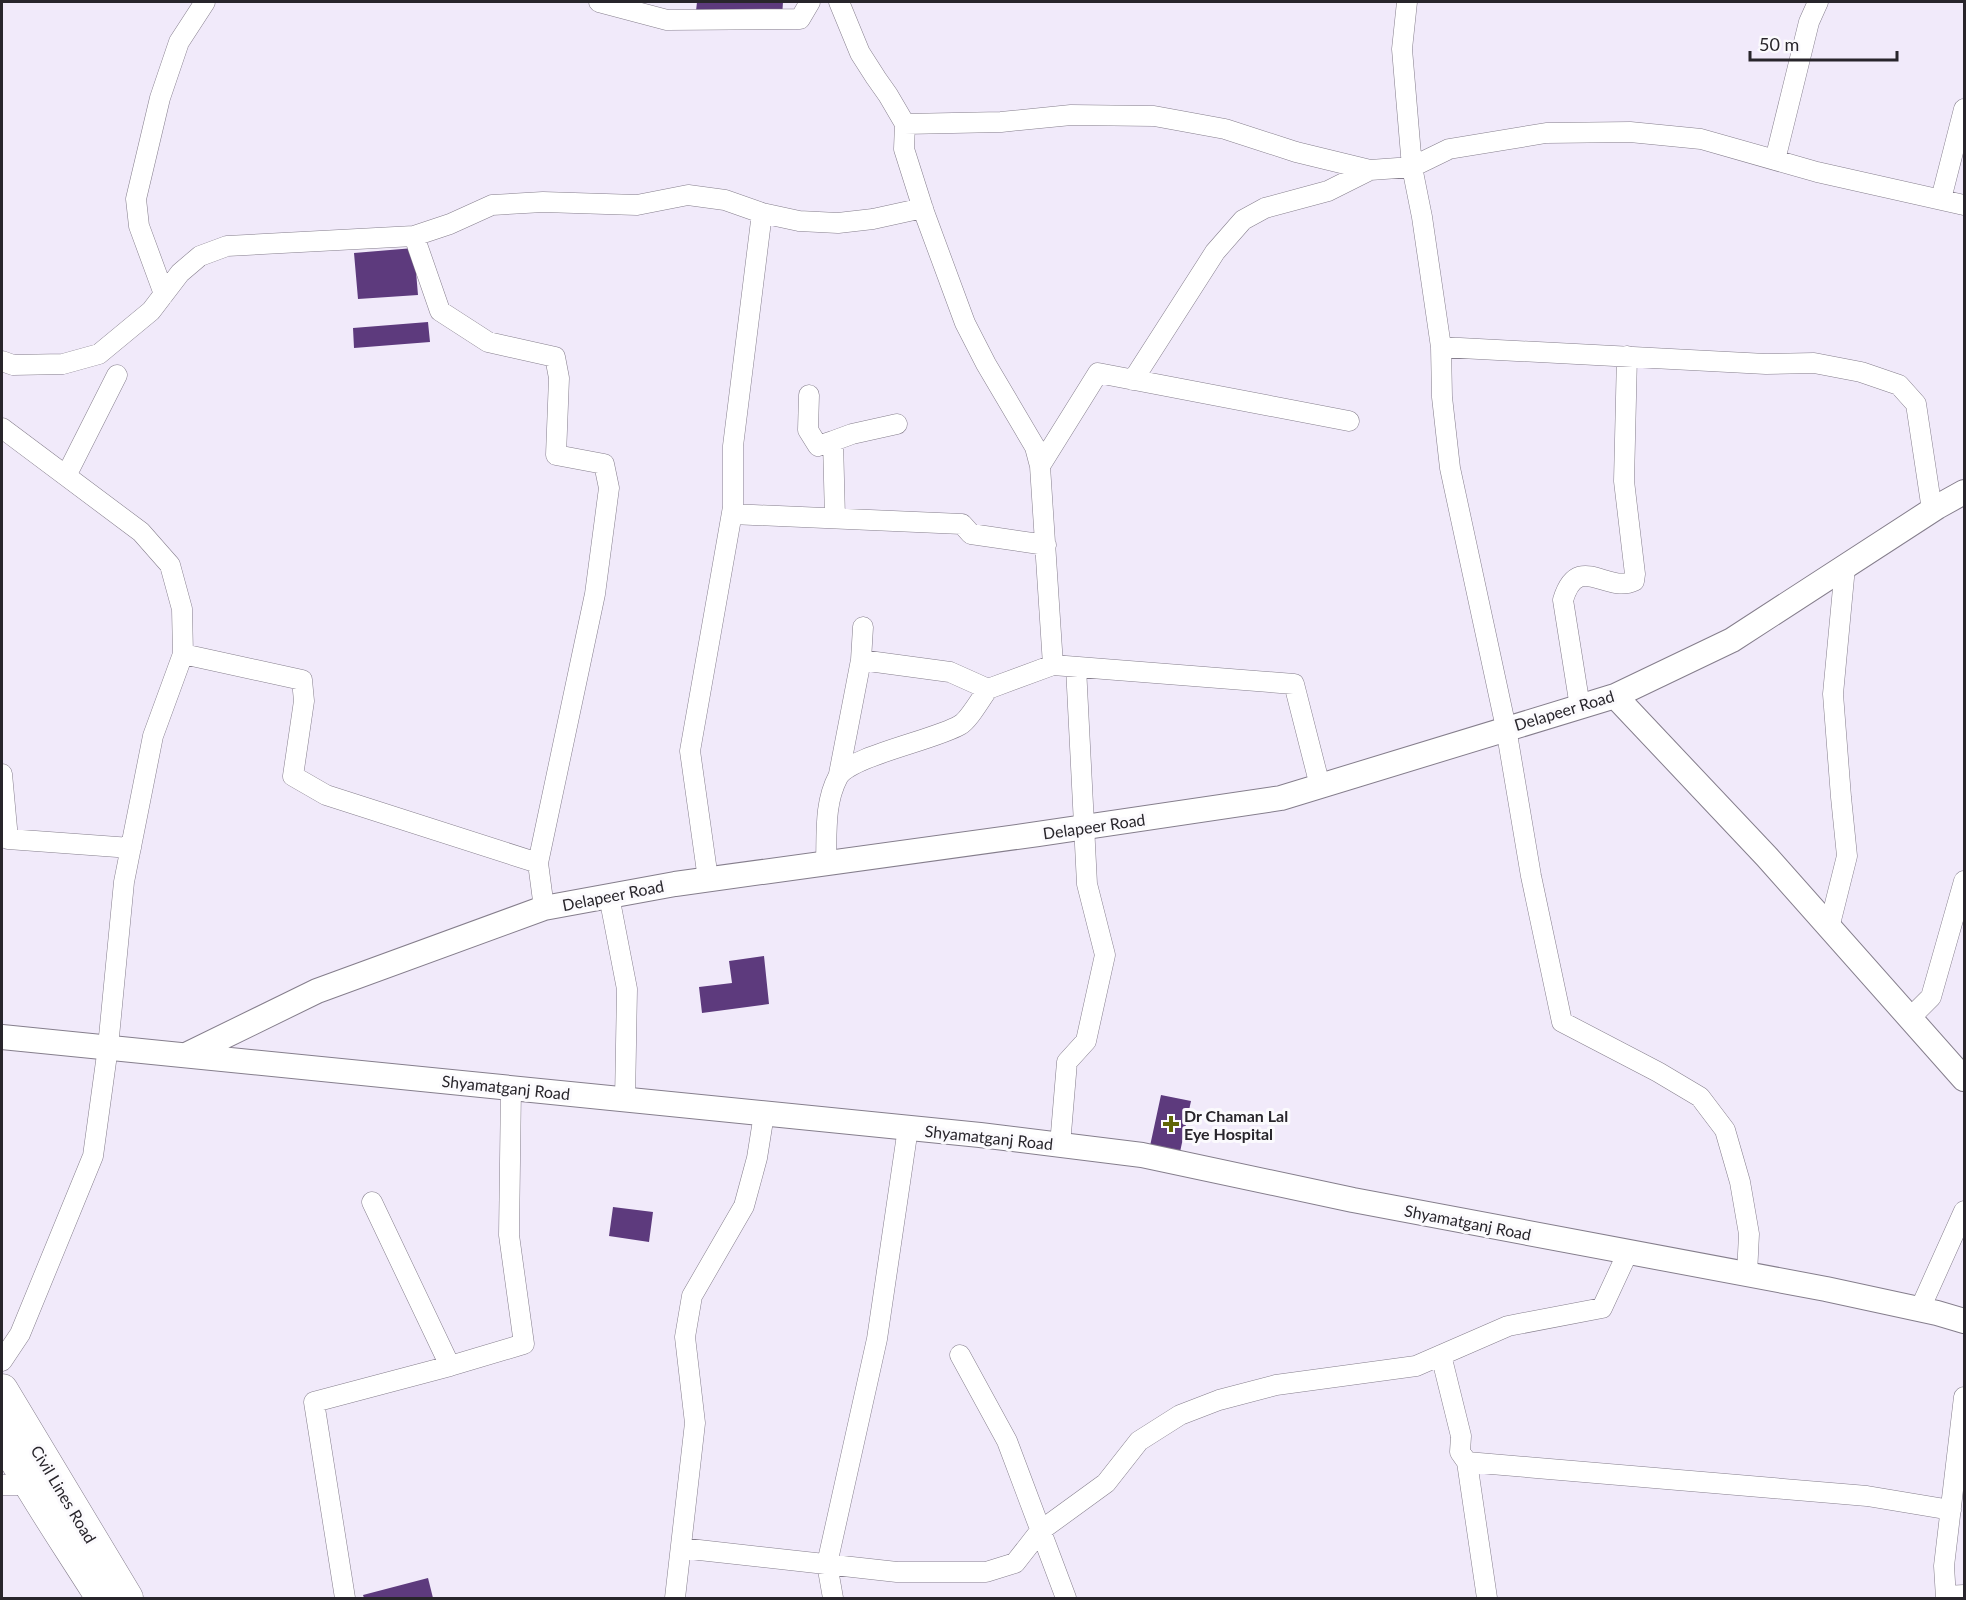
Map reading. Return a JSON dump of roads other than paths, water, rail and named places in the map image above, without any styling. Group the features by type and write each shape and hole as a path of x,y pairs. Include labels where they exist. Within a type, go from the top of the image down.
{"highway":[{"name":"Civil Lines Road","path":"2,1389 127,1599"},
{"name":"Civil Lines Road","path":"2,1436 15,1485 61,1532 102,1599"}],"street":[{"path":"164,294 139,226 136,199 160,98 179,42 205,2"},
{"path":"599,2 667,20 800,19 810,2"},
{"path":"839,2 860,53 905,124 904,149 965,322 986,364 1035,447 1040,466 1053,665"},
{"path":"1407,2 1402,49 1412,167 1422,217 1441,347 1442,397 1450,468 1506,728 1531,876 1563,1022 1700,1096 1725,1130 1740,1182 1749,1234 1748,1274"},
{"path":"1775,160 1809,22 1818,2"},
{"path":"1941,199 1965,109"},
{"path":"905,124 1001,122 1071,115 1154,116 1225,129 1296,152 1370,170 1412,167 1449,150 1546,133 1630,132 1701,139 1817,172 1965,205"},
{"path":"1133,380 1215,252 1243,220 1265,208 1328,191 1370,170"},
{"path":"2,360 13,365 63,364 99,354 151,311 180,273 200,256 227,246 414,236 450,225 492,205 543,202 637,205 688,195 725,200 762,213 800,221 838,223 873,219 924,208"},
{"path":"708,879 690,751 732,514 734,446 762,213"},
{"path":"414,236 440,311 488,342 555,357 559,378 556,455 604,464 609,488 596,594 538,863 543,908"},
{"path":"1441,347 1766,364 1814,363 1861,372 1899,385 1916,404 1932,510"},
{"path":"1580,707 1563,600 1568,584 1576,578 1591,576 1626,584 1634,581 1635,574 1624,481 1627,356"},
{"path":"1040,466 1098,373 1349,421"},
{"path":"66,476 117,375"},
{"path":"809,395 808,430 818,446 852,434 897,424"},
{"path":"2,428 141,532 170,565 182,609 183,654 153,736 130,848 124,882 108,1047 93,1156 20,1334 2,1361"},
{"path":"833,441 835,518"},
{"name":"Delapeer Road","path":"186,1055 317,991 543,908 708,879 1281,798 1615,696 1732,640 1932,510 1965,492"},
{"path":"732,514 962,524 971,534 1046,545"},
{"path":"1829,928 1847,856 1833,694 1845,567"},
{"path":"826,863 828,806 839,774 861,660 863,627"},
{"path":"183,654 302,680 304,701 293,776 326,795 538,863"},
{"path":"861,660 950,672 988,689"},
{"path":"839,774 867,758 920,741 962,724 988,689 1053,665 1294,684 1320,786"},
{"path":"1060,1145 1067,1062 1086,1041 1105,955 1087,884 1076,667"},
{"path":"1615,696 1767,857 1965,1079"},
{"path":"2,774 8,839 130,848"},
{"path":"1910,1018 1931,997 1965,881"},
{"path":"609,896 627,989 625,1100"},
{"name":"Shyamatganj Road","path":"2,1037 908,1128 1142,1155 1353,1200 1826,1288 1965,1321"},
{"path":"345,1599 314,1402 524,1344 509,1235 511,1088"},
{"path":"675,1599 695,1423 685,1337 692,1296 744,1206 757,1158 764,1114"},
{"path":"833,1599 827,1564 877,1339 908,1128"},
{"path":"372,1202 450,1366"},
{"path":"1920,1309 1965,1212"},
{"path":"681,1548 897,1572 986,1572 1015,1563 1040,1531 1106,1483 1139,1441 1180,1415 1219,1400 1276,1384 1416,1366 1508,1326 1602,1308 1628,1252"},
{"path":"960,1355 1007,1441 1066,1599"},
{"path":"1441,1355 1461,1436 1460,1452 1467,1461 1487,1599"},
{"path":"1952,1596 1944,1566 1965,1397"},
{"path":"1467,1461 1868,1496 1951,1510"}],"place":[{"name":"Dr Chaman Lal Eye Hospital","path":"1171,1124"}]}
